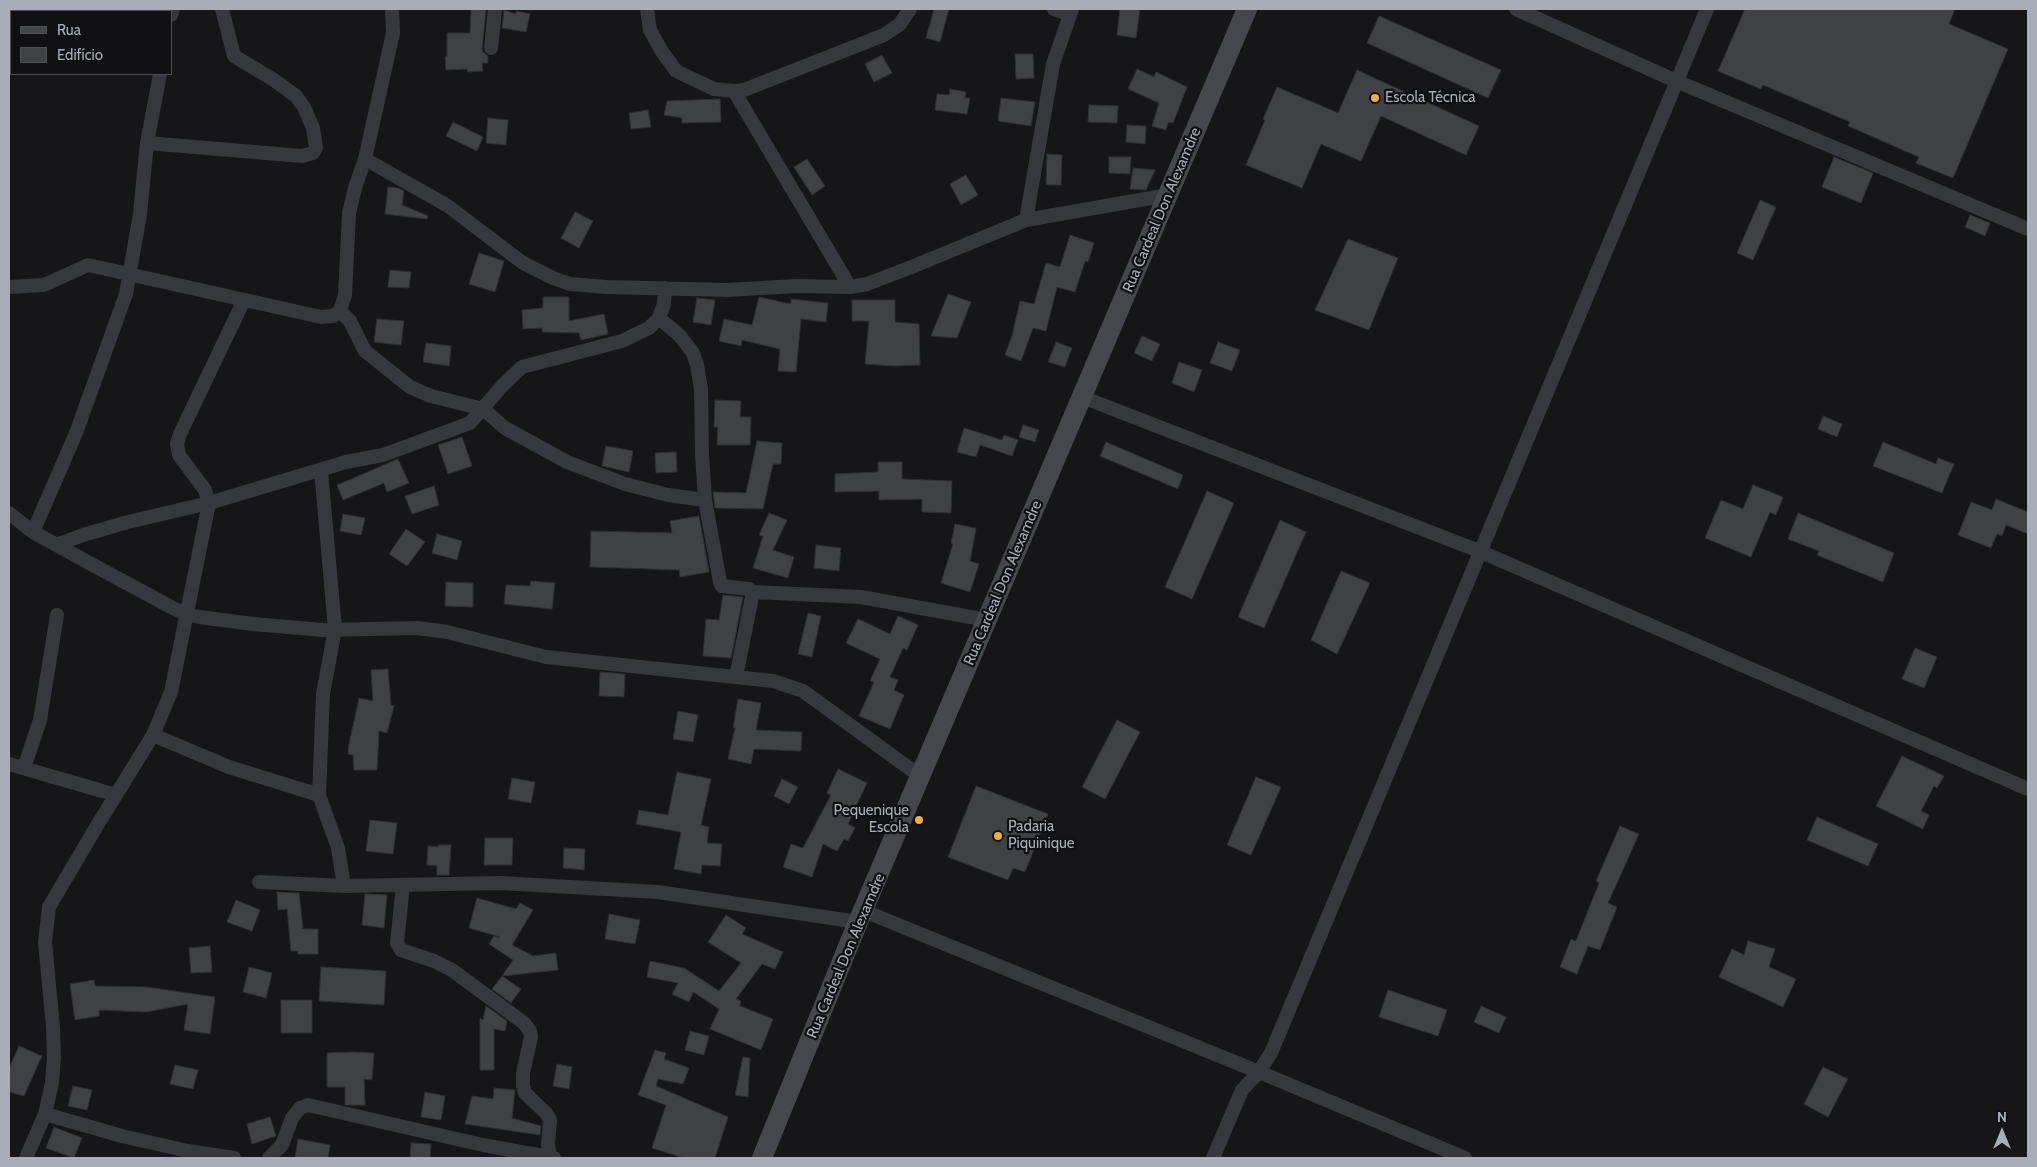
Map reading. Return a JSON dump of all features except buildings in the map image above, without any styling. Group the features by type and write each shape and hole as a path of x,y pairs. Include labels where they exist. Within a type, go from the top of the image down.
{"main road":[{"name":"Rua Cardeal Don Alexamdre","path":"762,1158 920,776 1247,9"}],"street":[{"path":"147,143 302,156 313,153 316,148 313,128 304,107 296,96 274,80 234,56 222,9"},
{"path":"9,286 44,285 88,265 321,317 332,316 340,311 345,295 350,213 355,188 365,159 393,33 392,9"},
{"path":"491,48 495,9"},
{"path":"647,9 650,30 660,50 676,71 714,89 734,91 744,90 884,35 900,24 910,9"},
{"path":"1026,220 1053,64 1070,11 1054,9"},
{"path":"1516,9 1676,81 2028,229"},
{"path":"1214,1158 1242,1090 1259,1072 1270,1053 1707,9"},
{"path":"33,532 76,433 126,294 140,214 147,143 160,75"},
{"path":"734,91 850,287"},
{"path":"365,159 448,206 522,263 552,278 577,285 727,290 796,286 850,287 867,284 1026,220 1168,195"},
{"path":"56,545 128,522 209,503 322,470 383,455 470,423 503,385 522,367 622,341 649,328 659,318 664,304 665,288"},
{"path":"26,1158 46,1114 52,1083 54,1057 46,942 49,907 153,735 171,692 186,614 202,546 209,503 205,490 179,455 177,444 244,300"},
{"path":"340,311 350,321 365,351 410,387 431,396 483,410 505,428 567,462 626,484 668,495 705,500"},
{"path":"659,318 680,336 693,354 697,365 701,389 705,500 722,586 749,589 753,592 861,597 987,620"},
{"path":"1082,397 1479,551 2028,789"},
{"path":"322,470 335,630 323,694 319,795 338,848 344,886"},
{"path":"9,513 33,532 186,614 253,624 335,630 418,628 447,632 546,656 667,671 773,681 802,691 920,776"},
{"path":"736,677 753,592"},
{"path":"24,768 40,720 57,615"},
{"path":"153,735 229,767 319,795"},
{"path":"9,764 116,795"},
{"path":"259,882 344,886 500,883 658,892 861,916 1259,1072 1465,1158"},
{"path":"270,1158 282,1145 292,1118 300,1108 308,1105 483,1145 552,1157 548,1145 550,1120 548,1114 525,1093 522,1086 531,1037 530,1031 524,1023 452,970 434,961 401,950 397,943 403,885"},
{"path":"46,1114 122,1136 234,1158"}],"place":[{"name":"Escola Técnica","path":"1375,98"},
{"name":"Pequenique Escola","path":"919,820"},
{"name":"Padaria Piquinique","path":"998,836"}]}
